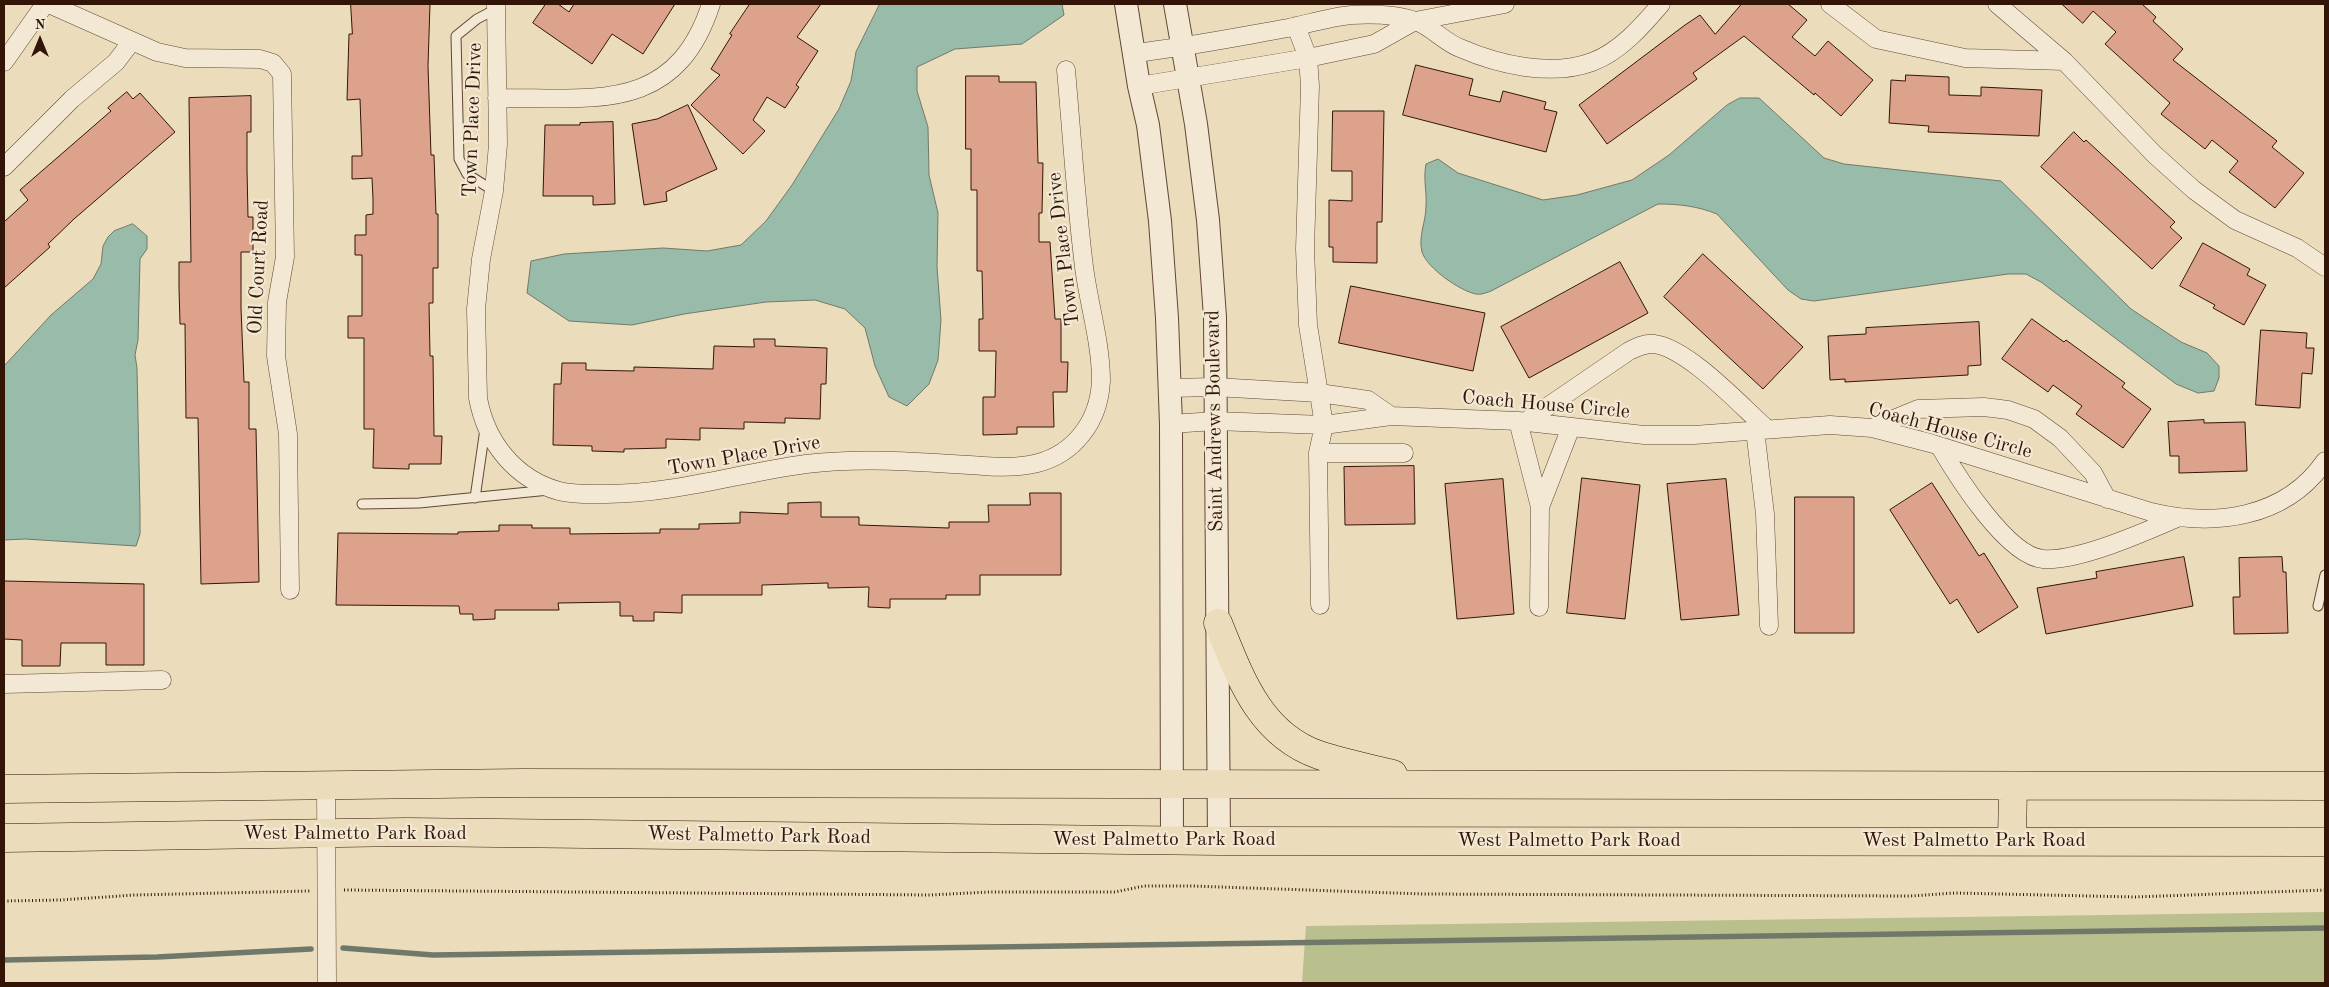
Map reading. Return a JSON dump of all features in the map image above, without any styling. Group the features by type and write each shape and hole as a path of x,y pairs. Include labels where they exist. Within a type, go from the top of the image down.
{"main road":[{"path":"1218,623 1250,697 1261,713 1282,734 1317,754 1435,785"},
{"path":"4,789 326,784 2325,786"},
{"path":"2012,841 2013,786"},
{"name":"West Palmetto Park Road","path":"4,838 326,832 1219,841 2325,842"}],"street":[{"path":"4,62 45,4"},
{"name":"Old Court Road","path":"49,4 157,52 185,58 260,59 273,63 282,74 285,257 277,302 276,356 288,434 290,590"},
{"path":"497,98 613,96 640,90 665,76 685,57 700,34 711,4"},
{"path":"1126,4 1139,86 1148,124 1160,222 1170,388 1172,840"},
{"name":"Saint Andrews Boulevard","path":"1174,4 1188,76 1208,220 1215,317 1219,841"},
{"path":"1139,86 1188,76 1308,58 1374,44 1415,21 1505,4"},
{"path":"1135,53 1183,48 1351,15 1386,16 1415,21 1458,48 1520,66 1556,69 1593,62 1600,58 1620,45 1644,24 1661,4"},
{"path":"1830,4 1876,39 1965,58 2064,61"},
{"path":"1997,4 2064,61 2155,155 2194,190 2235,220 2297,248 2325,266"},
{"name":"Town Place Drive","path":"496,6 498,144 494,191 482,259 476,309 476,384 480,412 485,426 499,450 521,473 556,490 583,494 635,494 677,490 763,471 808,464 864,460 919,461 1020,468 1049,460 1074,444 1084,432 1095,412 1101,383 1084,268 1066,70"},
{"path":"1296,26 1308,58 1310,86 1305,249 1308,325 1324,425 1318,453 1320,605"},
{"path":"4,167 72,99 116,62 132,41"},
{"path":"1539,606 1540,507 1521,422 1629,351 1646,344 1655,344 1670,349 1689,360 1761,429 1769,626"},
{"path":"1170,388 1215,387 1319,393 1368,400 1390,416"},
{"path":"1872,428 1918,410 1984,407 2008,410 2034,418 2060,438 2093,473 2108,499"},
{"name":"Coach House Circle","path":"1171,424 1215,421 1324,425 1390,416 1521,422 1644,435 1694,435 1830,425 1872,428 2177,518 2223,519 2256,511 2286,497 2309,481 2324,466"},
{"path":"1540,507 1571,427"},
{"path":"1940,447 1970,495 1998,528 2021,548 2037,558 2054,558 2087,552 2177,518"},
{"path":"1318,453 1404,453"},
{"path":"4,684 162,680"},
{"path":"326,784 327,983"}],"lane":[{"path":"494,191 467,174 459,159 456,36 476,19 496,6"},
{"path":"475,498 485,426"},
{"path":"362,504 419,503 556,490"},
{"path":"2318,606 2325,575"}],"path":[{"path":"342,890 930,895 989,892 1116,892 1144,886 1192,886 1423,894 1910,896 1955,893 2136,897 2325,890"},
{"path":"4,901 60,900 134,895 311,891"}],"shaded area":[{"path":"880,4 1062,4 1064,15 1022,44 955,49 917,67 917,91 928,127 929,175 938,213 937,267 941,320 938,360 929,384 907,406 889,397 875,366 865,328 845,309 815,300 766,302 684,314 632,325 569,321 527,293 531,261 564,254 663,248 707,251 741,245 766,221 792,185 839,109 851,81 856,52"},
{"path":"1740,98 1759,98 1824,158 1844,164 2001,181 2131,309 2181,342 2207,353 2219,366 2219,378 2214,391 2198,393 2176,384 2041,282 2026,274 2008,274 1814,301 1801,299 1788,290 1717,214 1688,206 1658,204 1491,291 1481,294 1469,292 1453,284 1430,265 1422,252 1421,240 1426,212 1426,164 1438,159 1458,173 1543,200 1577,195 1632,180 1669,155 1727,105"},
{"path":"133,224 147,236 147,249 140,259 138,340 135,355 137,368 140,512 140,534 136,546 25,539 4,540 4,366 51,315 93,279 101,264 103,246 108,237 114,231"},
{"path":"2325,912 2325,983 1302,983 1306,926"}],"building":[{"path":"351,4 430,4 428,66 431,155 434,155 436,214 438,214 438,268 433,268 433,303 429,303 430,356 433,356 434,436 442,436 441,464 409,464 409,469 373,468 374,429 364,429 364,338 348,338 348,316 362,316 362,255 355,255 355,235 366,235 366,215 373,214 373,199 372,178 352,179 352,156 362,156 360,99 347,100 349,34 352,34"},
{"path":"546,4 558,4 569,12 574,4 675,4 643,54 612,34 592,64 533,23"},
{"path":"750,4 821,4 797,37 818,51 796,85 799,87 785,108 767,97 753,120 765,131 743,154 691,105 720,75 711,69 732,35 730,34"},
{"path":"1742,4 1788,4 1807,20 1792,37 1815,56 1828,41 1873,80 1841,116 1744,36 1693,73 1697,79 1607,144 1579,105 1700,15 1715,34"},
{"path":"2062,4 2142,4 2156,17 2153,21 2183,49 2173,60 2277,141 2272,147 2304,173 2275,208 2229,172 2238,161 2212,140 2205,149 2161,114 2170,103 2105,44 2116,32 2093,11 2083,23"},
{"path":"1416,65 1473,79 1469,95 1500,102 1503,91 1546,102 1544,109 1557,112 1546,152 1403,115"},
{"path":"1906,75 1949,77 1949,95 1981,96 1981,87 2042,90 2039,136 1928,132 1929,126 1889,123 1891,80 1905,81"},
{"path":"966,76 999,76 999,82 1036,82 1038,163 1043,163 1042,213 1039,213 1039,242 1050,242 1055,319 1061,319 1061,362 1068,362 1067,392 1053,392 1054,427 1017,427 1017,434 983,435 983,397 995,397 996,351 979,351 979,319 983,319 982,271 977,271 977,190 971,190 971,149 966,149"},
{"path":"127,92 133,99 140,93 175,132 74,219 48,244 50,247 4,288 4,222 28,200 20,190 111,111 108,108"},
{"path":"251,96 251,132 247,132 247,169 248,217 253,217 253,252 241,252 241,308 244,382 249,382 249,429 256,429 259,582 201,584 198,418 186,418 185,324 180,324 179,288 179,262 191,262 189,98"},
{"path":"688,105 717,169 666,192 667,201 644,205 632,124 657,119"},
{"path":"1333,111 1384,111 1382,222 1377,222 1377,263 1333,262 1333,247 1329,247 1329,200 1352,201 1352,171 1332,171"},
{"path":"613,122 615,204 593,205 593,196 543,196 545,125 580,125 580,123"},
{"path":"2074,132 2084,142 2086,140 2175,222 2170,227 2182,238 2152,269 2041,167"},
{"path":"2203,243 2250,269 2247,275 2266,285 2244,325 2213,308 2215,305 2180,286"},
{"path":"1703,254 1803,347 1763,389 1664,297"},
{"path":"1620,262 1648,313 1529,378 1501,327"},
{"path":"1351,286 1485,313 1473,371 1339,343"},
{"path":"2032,319 2064,342 2066,340 2125,383 2122,387 2151,409 2123,448 2076,414 2082,406 2053,385 2048,392 2002,359"},
{"path":"1979,322 1981,365 1968,366 1968,375 1845,382 1845,379 1830,380 1828,336 1866,334 1866,328"},
{"path":"2261,330 2307,333 2306,348 2314,348 2312,374 2302,373 2300,408 2256,405"},
{"path":"754,339 775,339 775,346 827,348 826,384 821,384 820,419 785,418 785,423 744,422 744,429 700,428 700,440 666,439 666,448 624,449 624,452 592,451 592,446 553,445 554,384 561,384 562,363 586,363 586,370 634,371 634,367 713,369 714,346 754,347"},
{"path":"2204,420 2204,423 2245,422 2247,471 2179,473 2179,456 2170,456 2168,422"},
{"path":"1414,466 1415,524 1345,525 1344,467"},
{"path":"1582,478 1640,485 1625,619 1567,613"},
{"path":"1503,479 1514,614 1457,619 1445,484"},
{"path":"1726,479 1739,615 1681,620 1667,484"},
{"path":"1932,483 1979,556 1984,553 2018,607 1978,633 1957,599 1950,604 1890,510"},
{"path":"1030,493 1061,493 1061,575 980,575 980,595 946,595 946,599 890,599 890,608 868,607 869,587 828,588 828,583 762,585 762,595 682,595 682,613 654,612 654,621 633,621 633,616 620,616 620,602 558,603 559,610 495,610 495,619 473,620 473,614 460,614 459,606 336,605 338,533 458,534 458,532 499,531 499,525 532,525 532,528 570,528 570,534 660,533 660,529 699,529 699,524 740,523 740,512 788,514 788,503 821,502 821,517 859,517 859,525 949,528 949,522 989,522 988,505 1030,505"},
{"path":"1795,497 1854,497 1854,633 1795,633"},
{"path":"2184,557 2193,606 2046,634 2037,588 2097,578 2096,572"},
{"path":"2282,557 2283,572 2286,572 2288,633 2234,634 2233,597 2240,597 2239,558"},
{"path":"4,581 144,584 144,665 106,665 106,643 61,643 60,666 22,666 22,640 4,639"}],"waterway":[{"path":"343,948 433,955 2325,928"},
{"path":"4,960 157,957 311,949"}]}
